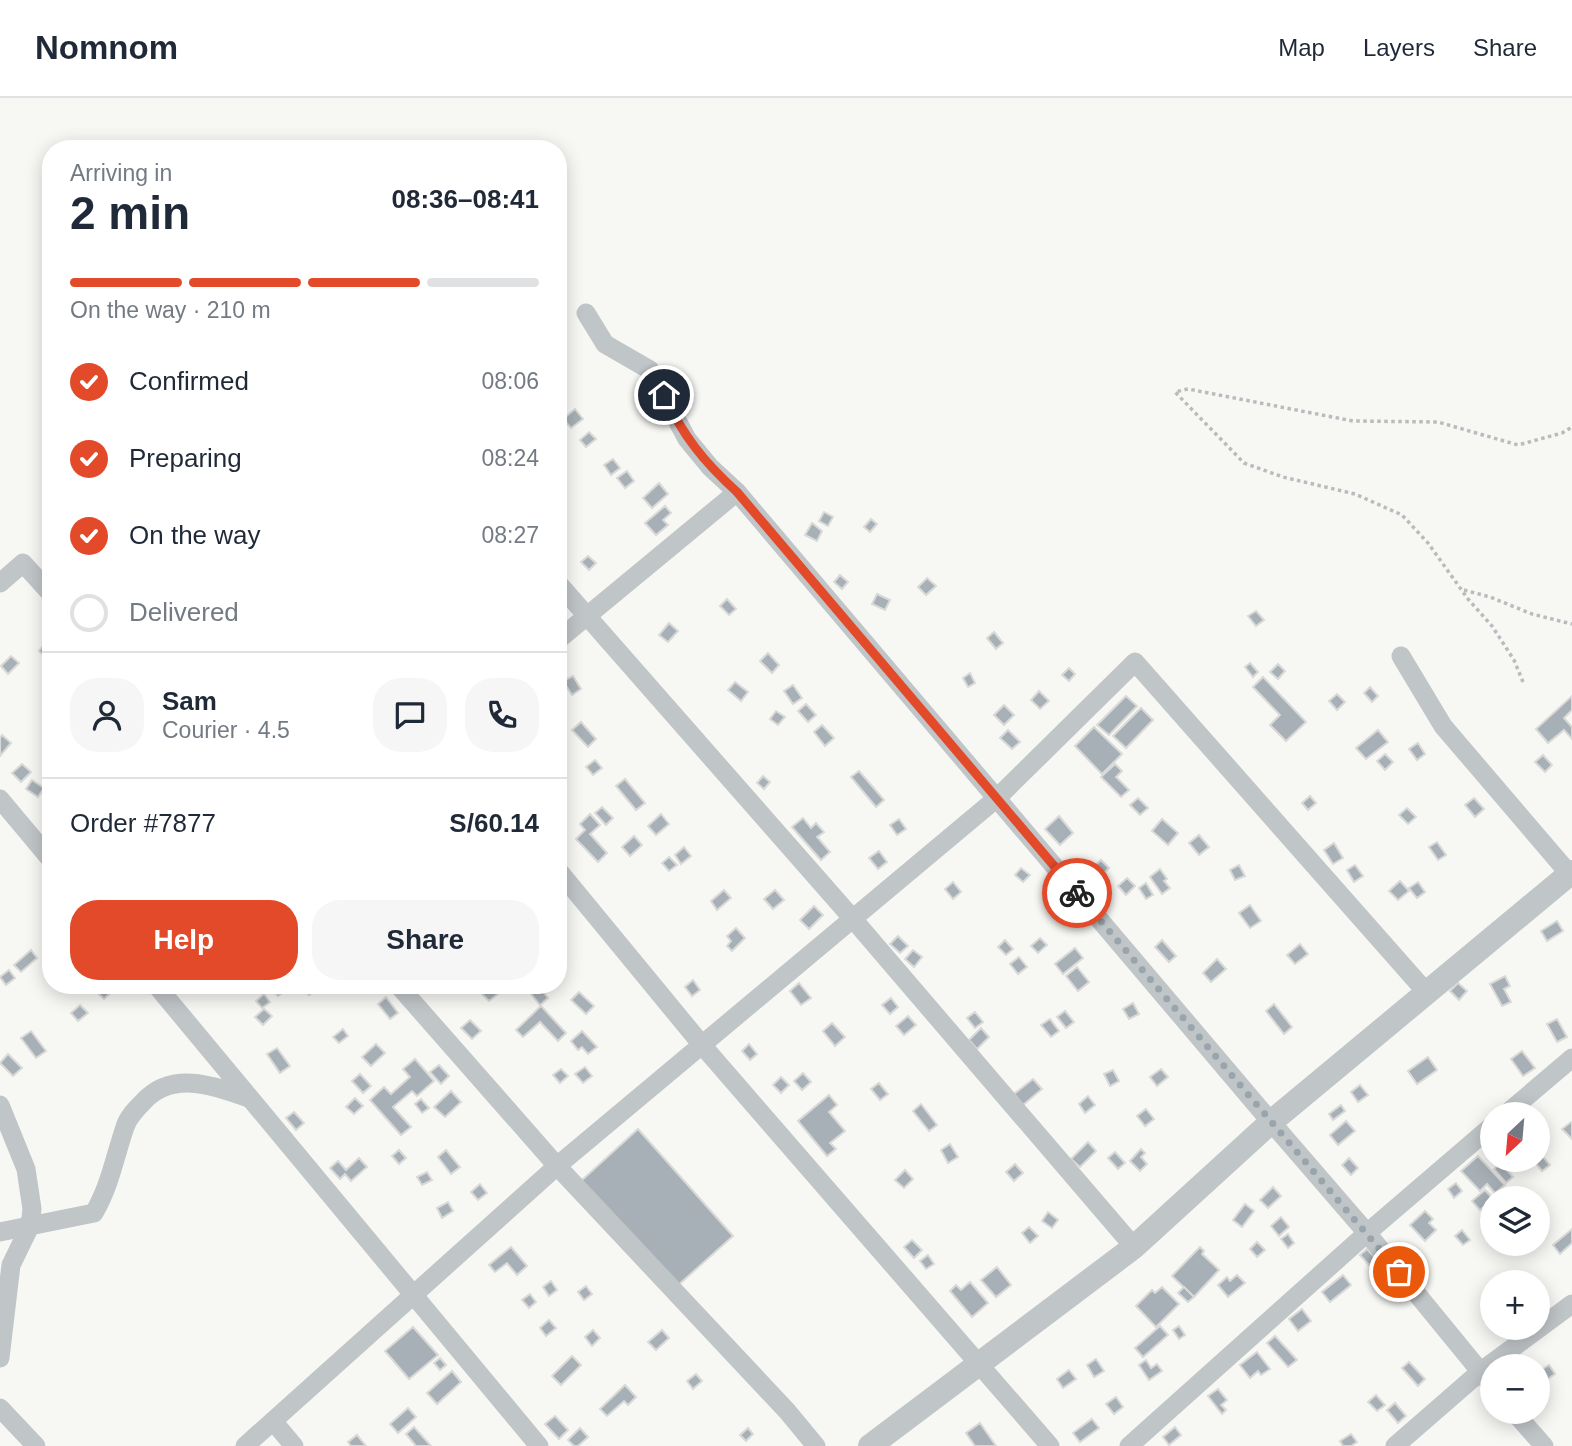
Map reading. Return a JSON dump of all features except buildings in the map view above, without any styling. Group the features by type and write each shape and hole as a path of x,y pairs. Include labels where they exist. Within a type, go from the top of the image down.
{"street":[{"path":"586,313 605,344 650,370 687,439 710,467 737,492 1367,1233 1480,1372 1395,1446"},
{"path":"567,632 737,492"},
{"path":"0,583 23,563 42,584"},
{"path":"567,594 1134,1247"},
{"path":"870,1446 1134,1247 1270,1122 1571,875 1443,726 1401,656"},
{"path":"245,1446 557,1166 997,798 1135,662 1427,993"},
{"path":"0,799 42,849"},
{"path":"567,881 702,1045 1050,1446"},
{"path":"167,994 249,1098 539,1446"},
{"path":"406,994 557,1166 787,1411 816,1446"},
{"path":"1520,1102 1572,1058"},
{"path":"0,1232 94,1213 104,1196 126,1123 154,1090 177,1082 208,1084 249,1098"},
{"path":"0,1105 26,1168 32,1209 30,1226 11,1265 0,1358"},
{"path":"1129,1446 1367,1233 1480,1136"},
{"path":"1504,1354 1572,1304"},
{"path":"0,1408 36,1446"},
{"path":"273,1421 294,1446"},
{"path":"1525,1424 1544,1446"}],"path":[{"path":"1523,682 1514,660 1492,626 1428,543 1402,515 1354,494 1319,487 1244,463 1175,392 1188,389 1353,421 1438,422 1518,444 1562,433 1572,427"},
{"path":"1462,589 1532,614 1572,624"}],"way so far":[{"path":"1077,893 1399,1272"}],"route":[{"path":"664,395 687,439 710,467 737,492 1077,893"}]}
